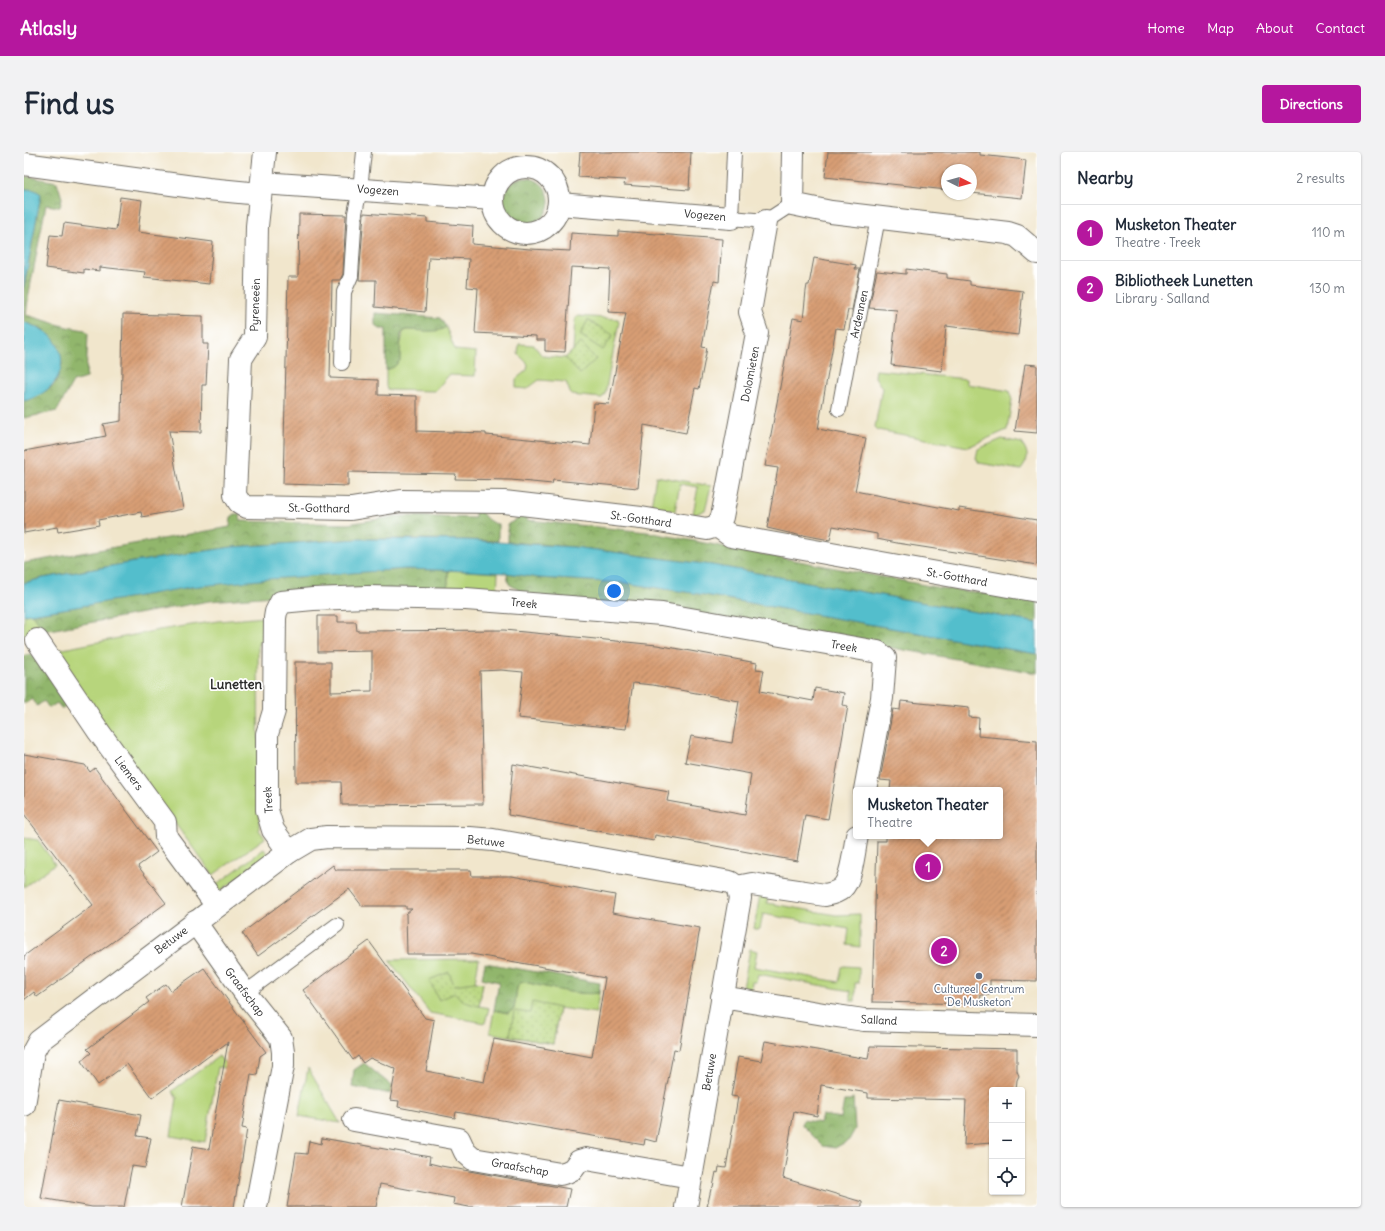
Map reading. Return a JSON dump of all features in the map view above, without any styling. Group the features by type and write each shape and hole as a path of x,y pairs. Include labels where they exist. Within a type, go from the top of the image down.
{"street":[{"name":"Pyreneeën","path":"239,502 235,495 240,359 254,337 258,226 265,152"},
{"path":"793,152 792,204 831,212 1008,233 1017,236 1037,253"},
{"name":"Vogezen","path":"24,164 68,170 261,189 369,190 494,198"},
{"path":"520,168 530,168 540,170 549,176 558,193 559,204 551,222 544,228 534,232 523,233 514,231 499,218 495,209 494,198 496,188 501,179 510,172 520,168"},
{"name":"Vogezen","path":"559,204 732,218"},
{"name":"Dolomieten","path":"717,526 722,517 757,333 750,312 766,221"},
{"name":"St.-Gotthard","path":"239,502 247,507 350,510 401,501 504,502 641,518 707,529 717,526 731,536 1037,591"},
{"name":"Treek","path":"289,852 273,830 267,810 267,734 274,711 275,618 281,602 367,597 466,599 662,614 878,652 885,658 882,698 866,787"},
{"name":"Liemers","path":"37,640 99,732 166,822 166,837 217,906"},
{"name":"Betuwe","path":"24,1105 33,1052 39,1041 195,922 289,852 311,838 470,838 493,840 730,882 737,887 740,898 686,1207"},
{"path":"737,887 752,884 825,895 833,893 842,889 848,881 856,839"},
{"name":"Graafschap","path":"195,922 245,992 281,1038 283,1066 256,1207"},
{"name":"Salland","path":"722,997 864,1020 1037,1025"},
{"name":"Graafschap","path":"354,1120 459,1140 465,1152 473,1159 560,1174 573,1169 579,1161 586,1159 691,1177"}],"lane":[{"path":"342,363 344,292 351,276 355,213 369,190 364,152"},
{"path":"734,152 732,218 766,221 792,204"},
{"name":"Ardennen","path":"839,410 850,349 855,338 878,218"},
{"path":"245,992 337,925"}],"green space":[{"path":"24,176 57,182 62,198 60,207 46,205 26,315 67,327 85,330 88,333 86,378 73,382 57,411 24,418 24,401 36,397 54,385 62,364 56,343 44,330 24,322 24,287 41,194 31,190 24,190"},
{"path":"526,178 539,182 545,188 549,201 545,214 539,220 526,224 513,220 507,214 503,201 507,188 513,182"},
{"path":"375,313 440,318 446,327 437,331 405,330 401,334 400,361 394,367 386,370 386,329 380,329 375,325"},
{"path":"578,316 618,319 619,322 605,394 602,398 571,395 566,382 539,380 527,389 516,388 516,379 527,370 528,364 518,354 519,344 534,345 542,356 565,358 573,351 575,318"},
{"path":"588,320 613,335 603,350 580,335"},
{"path":"446,327 455,350 476,352 475,376 449,375 435,391 387,390 386,370 389,369 405,330"},
{"path":"581,343 596,359 580,374 565,358"},
{"path":"876,370 967,379 967,384 1009,391 1012,400 1007,430 968,447 878,430 875,427 882,388 875,377"},
{"path":"1002,439 1022,443 1027,453 1027,460 1021,470 979,463 976,458 978,449"},
{"path":"656,476 711,486 705,510 693,514 698,487 680,484 675,511 651,506"},
{"path":"475,510 480,510 488,519 498,524 498,541 359,539 232,547 134,562 43,578 24,583 24,563 230,527 231,517 235,514 239,514 240,521 348,524 398,516 475,518"},
{"path":"528,513 527,520 647,532 940,588 1037,600 1037,623 712,565 574,547 508,542 508,524"},
{"path":"406,569 448,570 448,584 446,589 325,592 209,601 44,631 32,614 218,583"},
{"path":"448,570 498,573 497,593 446,589 448,584"},
{"path":"507,573 539,578 625,583 699,594 1037,654 1037,673 881,646 525,594 509,584"},
{"path":"32,614 44,631 24,635 24,615"},
{"path":"266,617 266,643 258,643 259,830 265,838 213,875 54,659 53,651 159,630 218,621"},
{"path":"30,654 36,659 69,704 62,709 57,703 49,708 44,701 37,706 32,698 24,704 24,656"},
{"path":"24,838 38,840 55,864 24,887"},
{"path":"264,849 269,856 220,891 216,885"},
{"path":"769,893 767,903 836,915 860,914 860,947 847,945 849,929 763,914 760,929 754,929 760,894"},
{"path":"750,949 757,951 754,967 839,982 842,967 859,967 859,983 855,983 855,1001 851,1001 851,991 758,974 756,982 752,982 751,991 743,988"},
{"path":"479,959 475,982 483,983 479,1006 489,1008 485,1023 430,1013 389,960"},
{"path":"485,963 600,983 599,993 590,994 571,992 524,982 520,983 517,988 514,1009 508,1013 494,1010 499,982 482,978"},
{"path":"449,972 454,985 475,982 483,983 479,1006 466,1002 455,993 439,1000 429,980"},
{"path":"524,982 571,992 590,994 599,993 596,1013 559,1008 553,1044 490,1033 494,1010 508,1013 514,1009 517,988 520,983"},
{"path":"532,1002 559,1008 553,1044 510,1036 514,1011 530,1013"},
{"path":"219,1056 229,1069 218,1067 205,1142 171,1136 177,1098 172,1091"},
{"path":"364,1063 392,1086 392,1094 352,1087 354,1070"},
{"path":"308,1068 340,1123 299,1116"},
{"path":"852,1098 855,1129 849,1140 835,1148 823,1146 802,1125 803,1120 820,1123 822,1115 841,1118 844,1101 851,1101"}],"water":[{"path":"24,190 35,190 41,194 24,287"},
{"path":"24,322 51,336 58,346 61,357 61,367 58,376 45,392 24,401"},
{"path":"359,539 466,540 574,547 712,565 1037,623 1037,654 699,594 625,583 539,578 507,573 469,571 406,569 269,579 191,587 24,615 24,583 43,578 232,547"}],"building":[{"path":"580,152 691,152 689,190 624,185 625,180 578,177"},
{"path":"828,152 980,152 980,155 1026,160 1022,198 977,194 977,164 941,164 941,189 825,177"},
{"path":"120,197 142,200 138,232 213,242 209,284 144,277 145,272 100,267 100,271 84,269 84,273 46,268 50,235 62,236 64,223 116,230"},
{"path":"364,213 427,218 427,222 473,226 472,244 530,249 570,251 571,233 618,236 618,231 722,239 719,282 714,281 702,347 707,348 699,389 695,388 686,433 644,425 638,488 553,480 552,484 511,480 455,479 456,474 348,472 348,486 283,484 288,277 298,277 299,214 346,215 343,274 340,280 332,280 330,378 378,380 378,395 417,396 417,431 486,433 486,435 590,445 594,403 609,404 626,313 608,312 610,269 571,267 565,352 545,351 545,340 536,340 536,336 475,333 478,288 467,287 469,259 429,257 425,312 375,307 376,280 359,280"},
{"path":"814,258 856,265 855,269 860,269 852,310 848,310 844,329 836,328 818,429 866,438 855,491 959,511 959,508 1037,520 1037,565 897,543 877,539 877,534 833,526 830,540 802,536 767,528 778,468 765,466 793,318 803,320 807,285 809,285"},
{"path":"906,269 947,274 947,278 970,281 970,285 1023,291 1018,335 946,326 942,371 891,365 897,310 869,308 877,271 906,274"},
{"path":"123,314 203,316 203,344 208,344 206,385 202,385 201,432 169,431 183,509 142,517 141,512 98,520 99,525 58,532 57,527 24,533 24,451 106,436 103,424 121,421"},
{"path":"1025,364 1037,365 1037,433 1015,431"},
{"path":"318,616 338,616 338,622 356,622 357,631 504,630 657,645 757,663 756,669 764,670 760,691 813,701 815,688 844,693 842,705 848,706 828,819 805,815 797,861 655,835 654,841 508,815 513,764 669,792 667,801 745,815 751,774 685,762 691,736 732,743 739,701 653,685 633,683 626,729 518,718 523,672 501,670 480,671 483,804 342,805 341,782 296,782 295,662 331,662 331,692 372,691 372,651 318,652"},
{"path":"901,701 969,708 969,717 979,718 978,736 1037,741 1037,981 990,980 990,995 981,995 980,1004 872,1002 877,841 886,841 886,839 1003,839 1003,787 890,787 891,781 880,780 893,709 900,710"},
{"path":"24,754 85,765 90,772 95,768 157,852 138,866 166,903 37,997 34,992 24,1000 24,956 93,905 24,814"},
{"path":"333,865 336,870 471,870 472,876 512,876 615,895 612,913 700,928 679,1050 674,1049 656,1142 645,1139 644,1145 456,1112 455,1118 398,1107 399,1101 390,1100 396,1069 370,1058 363,1063 358,1056 353,1060 303,990 369,941 425,1018 434,1020 426,1071 484,1082 494,1039 592,1057 605,978 471,954 407,954 406,914 412,909 406,909 406,906 362,906 349,889 258,956 242,933"},
{"path":"204,968 266,1052 260,1056 257,1075 251,1074 242,1128 247,1129 234,1207 182,1207 193,1146 209,1149 228,1042 152,1098 127,1064 98,1085 81,1061 91,1053 87,1049 149,1002 146,998 166,984 171,991"},
{"path":"765,1041 868,1059 870,1046 1017,1049 1017,1071 1019,1076 1016,1087 989,1087 989,1143 964,1145 966,1100 868,1098 868,1093 821,1085 817,1116 794,1111 783,1178 862,1202 862,1207 707,1207 716,1172 718,1173 719,1167 726,1168 738,1097 731,1096 738,1057 761,1061"},
{"path":"59,1100 141,1115 137,1136 151,1138 145,1168 132,1166 124,1207 92,1207 41,1198"},
{"path":"322,1138 430,1157 429,1163 441,1166 570,1189 566,1207 469,1207 453,1204 454,1198 380,1184 376,1207 287,1207 296,1153 307,1154 309,1141 321,1144"}],"place":[{"name":"Musketon Theater","path":"928,867"},
{"name":"Bibliotheek Lunetten","path":"944,951"},
{"name":"Cultureel Centrum 'De Musketon'","path":"979,976"}],"district":[{"name":"Lunetten","path":"236,684"}]}
